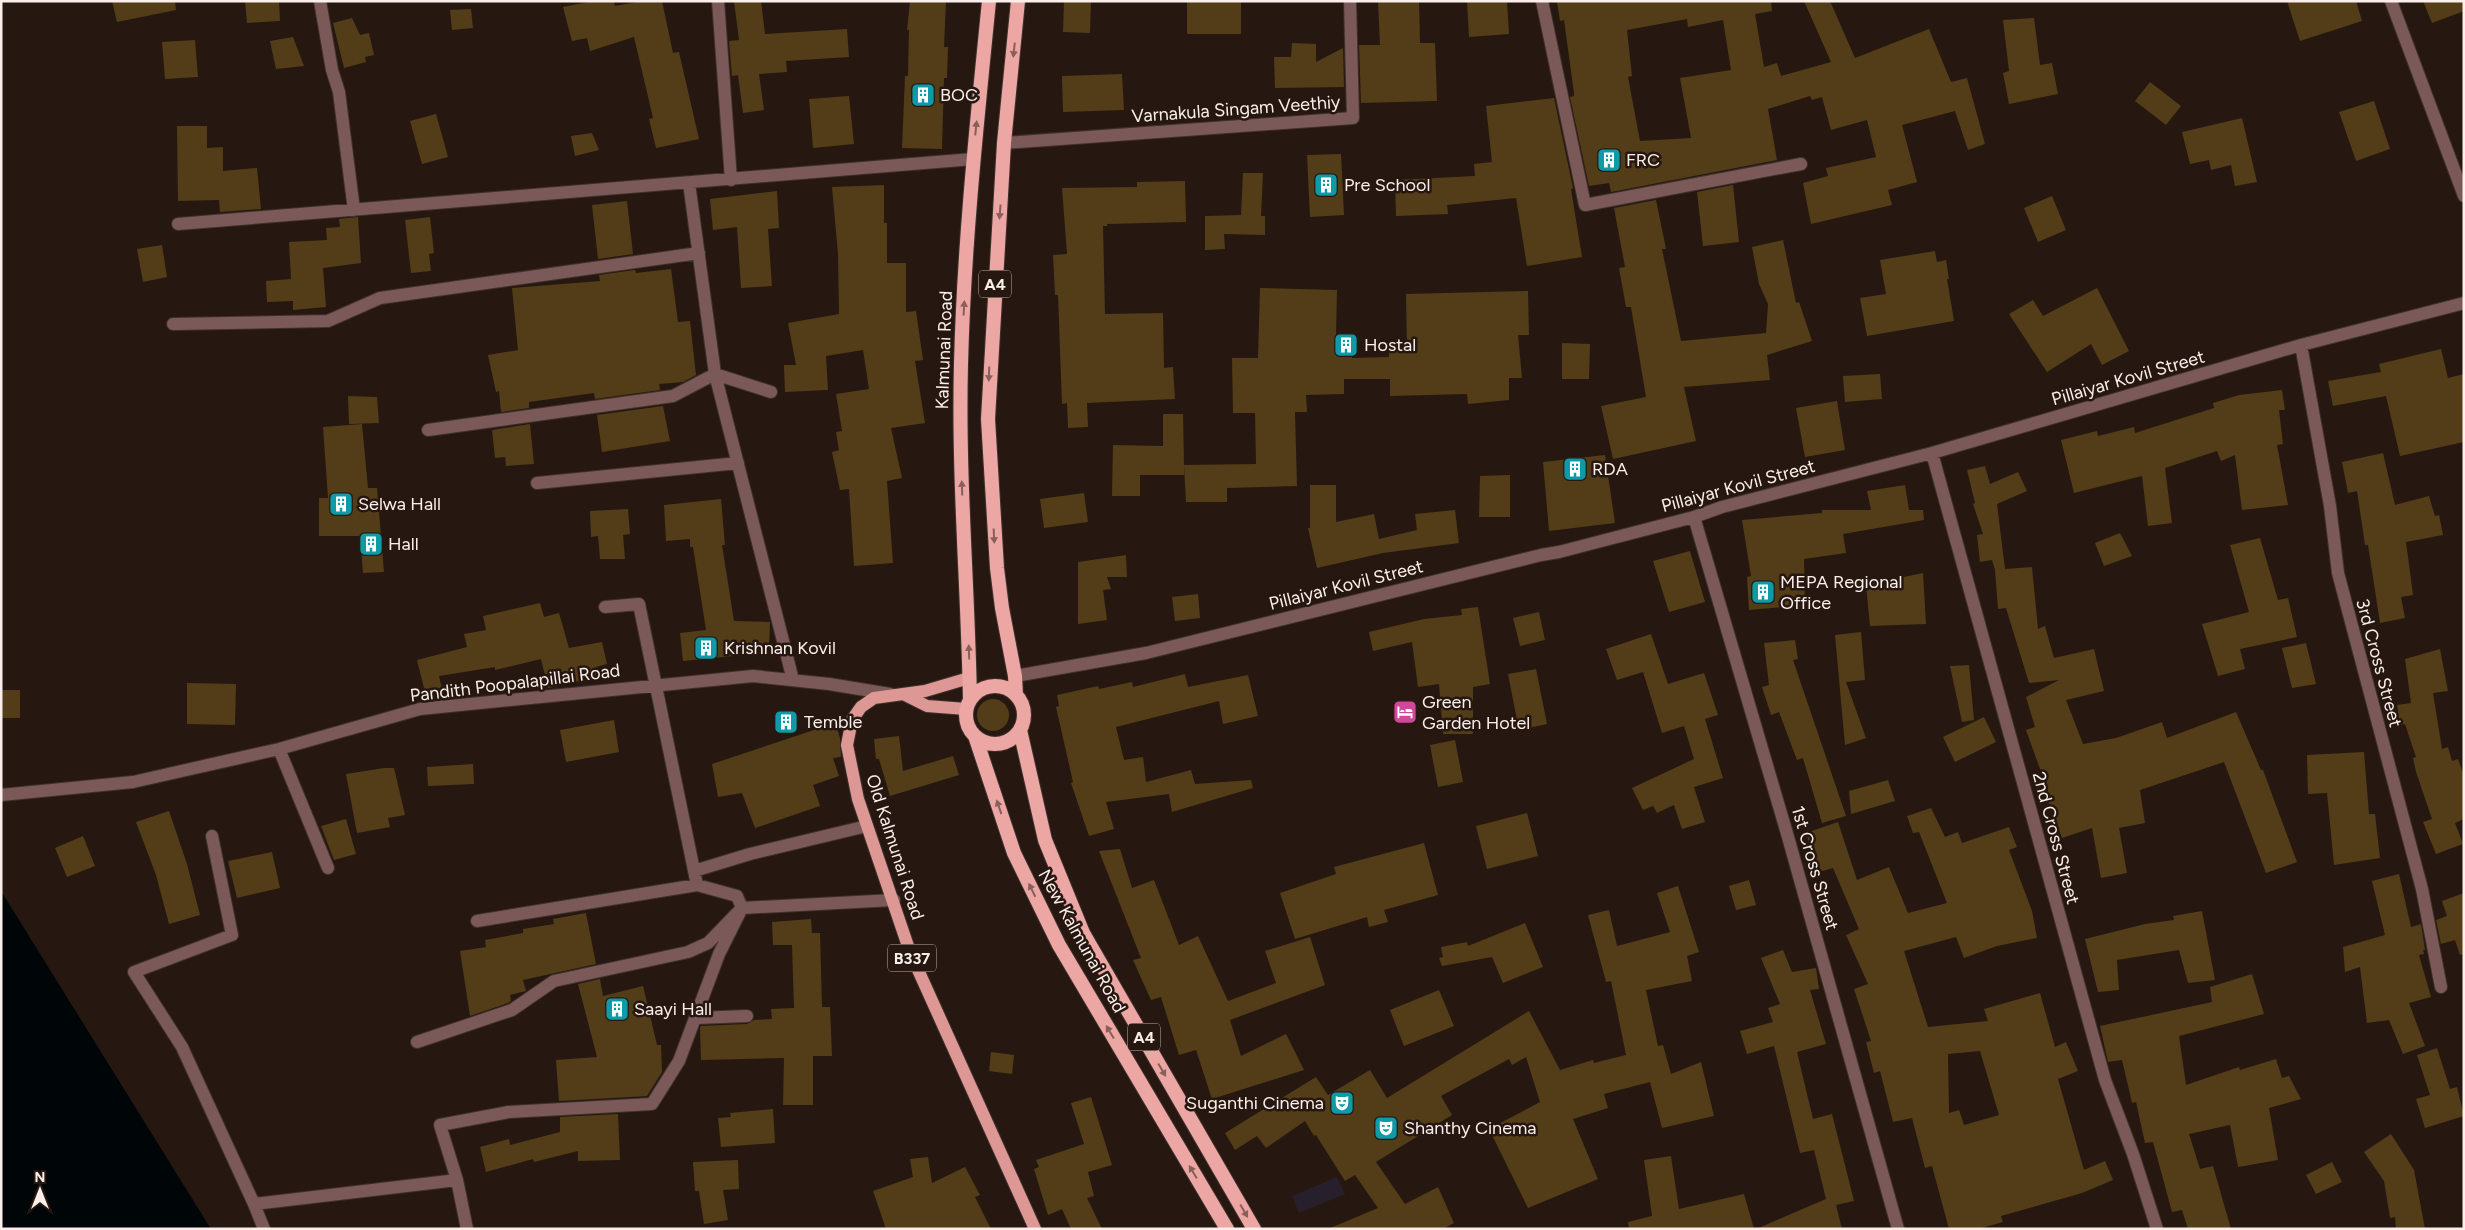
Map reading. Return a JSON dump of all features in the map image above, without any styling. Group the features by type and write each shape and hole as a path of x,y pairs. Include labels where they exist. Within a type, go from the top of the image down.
{"highway":[{"name":"Kalmunai Road","path":"968,705 970,678 960,441 960,363 973,159 989,1"},
{"name":"A4","path":"1016,695 1015,676 1002,608 997,568 988,419 1004,143 1018,1"},
{"path":"992,686 1009,690 1016,695 1024,712 1020,730 1007,741 999,743 990,743 975,736 966,719 968,705 983,689 992,686"},
{"name":"New Kalmunai Road","path":"1020,730 1045,840 1083,933 1254,1229"},
{"name":"New Kalmunai Road","path":"975,736 1014,853 1059,946 1227,1229"}],"main road":[{"name":"Old Kalmunai Road","path":"970,678 903,694 890,694 868,702 856,714 849,726 848,745 866,826 894,900 910,952 1035,1229"},
{"name":"Old Kalmunai Road","path":"903,694 927,706 968,705"}],"street":[{"path":"320,1 332,70 339,92 354,210"},
{"path":"718,1 731,180"},
{"name":"Varnakula Singam Veethiy","path":"1004,143 1353,118 1350,1"},
{"path":"1542,1 1585,205 1801,164"},
{"path":"2391,1 2464,196"},
{"path":"178,224 973,159"},
{"path":"689,183 715,374 793,680"},
{"path":"173,324 328,321 380,298 699,253"},
{"name":"Pillaiyar Kovil Street","path":"1015,676 1146,653 1559,552 1694,517 1722,507 1932,453 2302,345 2464,303"},
{"name":"3rd Cross Street","path":"2302,345 2330,506 2338,573 2422,889 2441,987"},
{"path":"428,430 673,396 715,374 771,392"},
{"name":"2nd Cross Street","path":"1932,453 2105,1080 2133,1154 2157,1229"},
{"path":"537,483 738,463"},
{"name":"1st Cross Street","path":"1694,517 1788,837 1898,1229"},
{"path":"605,607 639,604 697,885"},
{"name":"Pandith Poopalapillai Road","path":"1,795 132,782 279,749 420,709 754,676 890,694"},
{"path":"279,749 328,868"},
{"path":"694,871 750,854 866,826"},
{"path":"212,836 232,935 134,972 182,1047 264,1229"},
{"path":"467,1229 457,1180 440,1125 509,1112 652,1104 679,1061 719,954 742,908 737,896 697,885 477,920"},
{"path":"417,1042 512,1010 554,981 688,952 708,943 742,908 894,900"},
{"path":"696,1018 747,1016"},
{"path":"254,1204 457,1180"}],"shaded area":[{"path":"1,891 211,1229 1,1229"},
{"path":"1337,1177 1345,1194 1299,1213 1292,1196"}],"building":[{"path":"112,1 175,1 176,10 117,22"},
{"path":"245,1 279,1 280,21 247,23"},
{"path":"593,1 614,1 615,6 642,1 662,1 673,53 679,52 699,139 656,148 649,119 653,118 634,37 590,51 587,38 572,41 563,7"},
{"path":"734,1 761,1 765,34 847,29 849,57 786,61 787,72 759,74 764,110 743,113 738,75 732,76 729,41 739,40"},
{"name":"BOC","path":"910,1 946,1 944,47 948,47 947,78 944,78 942,149 902,148 905,76 908,76 909,30 907,30"},
{"path":"1064,1 1091,1 1090,33 1063,32"},
{"path":"1187,1 1241,1 1241,34 1187,34"},
{"path":"1378,1 1419,1 1420,43 1435,43 1437,101 1361,103 1359,45 1380,45"},
{"path":"1467,1 1507,1 1509,34 1469,37"},
{"path":"1557,1 1771,1 1772,11 1755,14 1764,67 1777,63 1781,76 1831,62 1804,1 1830,1 1855,58 1929,29 1951,82 1967,78 1985,144 1968,150 1955,111 1902,125 1917,182 1888,190 1892,205 1811,224 1803,183 1828,176 1826,168 1876,157 1867,120 1831,130 1822,97 1812,100 1810,96 1768,109 1777,160 1611,192 1609,183 1589,186 1570,97 1574,96 1574,93 1564,20 1560,21","holes":["1687,19 1688,27 1723,20 1731,70 1680,78 1691,138 1640,141 1628,77 1632,76 1627,30"]},
{"path":"2287,1 2356,1 2362,21 2300,41"},
{"path":"2423,1 2464,1 2464,11 2432,23"},
{"path":"471,9 473,28 452,30 450,10"},
{"path":"352,18 360,35 369,33 374,55 365,57 366,62 344,68 333,23"},
{"path":"2034,18 2040,65 2052,63 2058,94 2009,104 2003,73 2009,71 2003,20"},
{"path":"293,37 304,66 276,69 270,41"},
{"path":"195,40 198,77 165,79 162,42"},
{"path":"1292,43 1316,44 1316,62 1343,48 1344,87 1275,88 1274,57 1291,57"},
{"path":"1122,74 1124,110 1063,112 1062,76"},
{"path":"2150,82 2181,106 2166,125 2135,101"},
{"path":"849,96 854,144 813,148 809,99"},
{"path":"1554,98 1573,188 1571,189 1582,257 1527,266 1516,198 1447,205 1448,214 1396,216 1395,180 1475,176 1474,164 1492,162 1486,106"},
{"path":"2374,101 2390,149 2356,161 2339,112"},
{"path":"436,114 448,157 422,164 410,121"},
{"path":"2242,118 2257,182 2235,186 2231,165 2211,170 2209,160 2190,164 2182,132"},
{"path":"177,126 207,126 207,148 223,147 223,171 257,168 261,209 220,212 219,200 178,201"},
{"path":"592,133 599,150 575,156 571,136"},
{"name":"Pre School","path":"1341,154 1344,215 1310,217 1307,155"},
{"path":"1243,173 1263,173 1261,216 1265,216 1265,235 1224,234 1225,249 1205,250 1205,216 1241,215"},
{"path":"1185,181 1186,222 1107,224 1107,226 1103,226 1105,314 1163,313 1164,368 1173,367 1175,399 1087,403 1088,427 1068,428 1067,403 1062,404 1058,295 1055,295 1053,255 1067,254 1062,188 1137,187 1137,182"},
{"path":"884,185 884,223 887,223 887,263 906,263 906,312 916,311 923,360 915,361 925,423 891,428 902,478 887,481 893,563 854,566 849,489 840,490 832,452 839,450 836,432 842,431 836,394 869,389 863,350 826,356 828,390 785,392 784,365 796,365 788,323 839,314 838,254 832,187"},
{"path":"1733,185 1739,242 1703,246 1697,192"},
{"path":"777,191 779,228 768,229 772,286 741,288 737,227 713,230 710,199"},
{"path":"2052,196 2066,230 2038,242 2024,208"},
{"path":"1656,200 1666,249 1662,249 1681,341 1766,333 1768,304 1759,284 1752,247 1783,240 1796,303 1799,302 1812,341 1767,355 1770,380 1684,387 1696,441 1613,459 1601,406 1646,397 1631,307 1626,307 1619,268 1625,267 1614,208"},
{"path":"627,201 633,254 598,259 592,205"},
{"path":"358,217 361,263 323,268 326,307 293,310 293,301 267,302 266,281 291,279 289,242 327,240 326,228 340,227 339,219"},
{"path":"430,217 434,253 429,254 431,271 411,273 405,220"},
{"path":"162,245 167,277 143,282 137,249"},
{"path":"1935,251 1937,262 1946,260 1954,321 1867,336 1860,298 1886,294 1880,260"},
{"path":"671,269 678,322 690,321 696,375 683,382 659,384 660,390 595,399 594,393 529,402 529,408 501,412 499,391 496,392 488,355 518,350 512,288 600,281 599,275 635,270 636,273"},
{"path":"1260,288 1337,290 1336,336 1351,335 1352,358 1389,357 1389,349 1407,349 1406,294 1528,291 1529,335 1518,335 1522,378 1509,378 1509,400 1468,404 1467,394 1390,396 1390,379 1344,379 1344,394 1306,395 1307,412 1295,412 1297,486 1227,488 1227,502 1186,502 1184,466 1184,475 1140,475 1140,496 1112,496 1113,445 1163,446 1163,414 1183,414 1184,465 1256,464 1255,413 1233,413 1232,358 1258,358"},
{"path":"2097,288 2129,351 2102,365 2091,344 2047,372 2009,314 2033,300 2043,316"},
{"path":"1562,343 1590,344 1589,379 1562,379"},
{"path":"2441,349 2448,378 2464,374 2464,442 2400,456 2386,396 2333,406 2328,381 2381,372 2379,364"},
{"path":"1880,374 1882,399 1845,402 1843,376"},
{"path":"2282,390 2285,410 2279,410 2283,444 2277,445 2288,505 2242,510 2235,455 2221,461 2217,451 2165,468 2172,523 2148,526 2142,476 2074,493 2061,440 2097,431 2098,436 2134,427 2135,433 2214,408 2213,403 2239,395"},
{"path":"348,396 377,397 379,423 349,424"},
{"path":"1837,401 1845,450 1805,457 1796,408"},
{"path":"663,406 670,441 602,452 597,415"},
{"path":"362,424 368,488 377,488 384,572 363,573 360,536 319,536 319,498 328,498 323,427"},
{"path":"530,424 534,464 506,466 505,457 495,458 492,430"},
{"path":"2383,453 2395,505 2429,496 2435,516 2439,515 2443,535 2406,542 2413,595 2401,597 2405,618 2380,623 2368,545 2365,545 2357,491 2348,493 2342,462"},
{"path":"1605,455 1615,523 1549,531 1543,462"},
{"path":"1985,466 1990,484 2018,472 2027,491 1997,504 2005,569 2032,567 2038,629 2045,626 2054,658 2094,649 2104,691 2066,700 2083,744 2116,738 2162,722 2167,738 2236,712 2261,770 2263,770 2297,862 2266,873 2224,762 2140,790 2145,823 2119,828 2127,873 2101,878 2092,828 2062,838 2045,792 2048,791 2026,730 2035,727 2026,697 2059,680 2029,683 2006,608 1998,609 1995,570 1992,560 1980,562 1977,535 1983,534 1973,504 1975,503 1967,470"},
{"path":"1510,475 1510,517 1479,517 1480,476"},
{"path":"1310,485 1336,485 1336,522 1374,514 1379,539 1417,530 1415,514 1455,510 1459,543 1383,553 1317,568 1308,528 1310,528"},
{"path":"1905,485 1909,510 1923,510 1924,520 1843,534 1846,553 1804,559 1805,605 1749,610 1747,577 1751,576 1742,520 1822,513 1822,510 1871,510 1867,491"},
{"path":"1084,493 1088,522 1044,528 1040,499"},
{"path":"721,499 725,545 722,545 734,621 770,622 769,651 743,651 744,655 683,661 680,633 706,630 693,547 690,547 690,539 666,541 664,505"},
{"path":"628,509 630,534 623,535 625,559 600,559 598,536 591,537 590,511"},
{"path":"2120,533 2132,556 2104,566 2095,543"},
{"path":"2260,538 2278,600 2288,598 2297,637 2240,649 2245,669 2218,676 2202,624 2249,612 2230,545"},
{"path":"1690,551 1705,602 1669,612 1653,561"},
{"path":"1126,555 1127,577 1107,577 1111,589 1103,590 1107,620 1078,624 1078,562"},
{"path":"1923,573 1926,624 1870,626 1866,585"},
{"path":"1198,594 1200,618 1175,621 1172,597"},
{"path":"540,603 544,617 559,613 569,648 602,642 607,664 596,667 598,677 548,688 541,659 495,670 495,667 439,676 444,698 427,700 417,660 467,647 464,634 486,630 483,616"},
{"path":"1478,607 1490,684 1473,687 1473,734 1443,734 1439,684 1418,687 1412,642 1373,651 1369,632 1424,619 1462,615 1461,609"},
{"path":"1539,612 1545,640 1520,646 1513,618"},
{"path":"1861,632 1865,680 1846,682 1866,738 1845,745 1835,635"},
{"path":"1651,634 1668,684 1704,673 1718,715 1705,719 1723,778 1694,787 1705,822 1682,829 1674,805 1657,813 1653,806 1643,810 1632,788 1694,759 1684,726 1662,733 1643,672 1617,680 1606,649"},
{"path":"1795,640 1798,659 1793,660 1846,816 1822,823 1803,758 1797,760 1779,712 1771,715 1762,687 1769,685 1764,643"},
{"path":"2306,643 2316,684 2292,688 2282,648"},
{"path":"2440,649 2448,691 2433,693 2442,749 2448,747 2452,761 2458,759 2464,776 2464,819 2455,823 2463,844 2436,854 2423,822 2432,819 2416,772 2413,758 2416,757 2405,724 2400,725 2397,705 2411,703 2405,659"},
{"path":"1969,665 1974,720 1962,722 1950,666"},
{"path":"1536,669 1547,724 1519,730 1508,674"},
{"path":"1185,674 1188,687 1248,675 1258,716 1223,724 1219,701 1116,727 1124,760 1143,757 1146,782 1191,770 1195,784 1251,780 1253,788 1172,812 1169,794 1106,802 1114,829 1089,836 1071,783 1073,782 1056,707 1059,706 1057,695 1098,686 1099,689 1132,682 1133,687"},
{"path":"187,683 236,684 235,725 187,724"},
{"path":"1,690 20,690 20,718 1,718"},
{"path":"993,699 999,700 1004,704 1008,709 1008,721 1004,726 999,730 993,731 987,730 982,726 978,721 977,715 978,709 982,704 987,700"},
{"path":"1984,717 1996,742 1955,762 1943,737"},
{"path":"614,720 619,752 566,762 560,730"},
{"path":"836,725 840,738 841,757 833,758 839,776 813,785 820,806 755,828 742,793 718,797 712,764 823,727 823,729"},
{"path":"899,736 903,771 953,756 959,775 890,796 879,759 876,759 874,739"},
{"path":"1455,740 1463,782 1438,787 1430,745"},
{"path":"2364,752 2369,814 2375,814 2380,858 2334,865 2327,793 2308,794 2307,755"},
{"path":"473,764 474,784 428,786 427,767"},
{"path":"394,768 405,815 388,818 390,827 357,833 346,774"},
{"path":"1888,780 1895,801 1851,814 1849,791"},
{"path":"1931,808 1945,837 1958,832 1962,843 2009,827 2017,847 2009,850 2032,911 2037,938 1997,946 1964,958 1956,937 1904,951 1928,1027 1988,1021 1984,1009 2040,993 2055,1047 2066,1042 2078,1071 2058,1079 2084,1170 2105,1161 2113,1180 2082,1193 2001,1216 2003,1222 1978,1229 1949,1229 1932,1166 1925,1168 1912,1118 1893,1122 1880,1071 1874,1073 1866,1042 1871,1041 1854,989 1868,984 1846,935 1859,929 1833,868 1819,872 1806,833 1838,822 1857,880 1889,867 1908,913 1947,903 1919,832 1913,833 1907,816","holes":["1980,1051 1999,1115 1964,1125 1959,1110 1949,1113 1948,1054"]},
{"path":"169,811 187,864 200,915 169,924 156,875 136,822"},
{"path":"1527,813 1538,856 1487,869 1476,826"},
{"path":"346,819 356,854 334,860 321,826"},
{"path":"83,836 95,866 67,877 55,848"},
{"path":"1424,843 1438,895 1384,910 1388,922 1369,927 1367,917 1295,939 1280,893 1336,874 1334,867"},
{"path":"1120,849 1132,888 1154,880 1179,945 1198,936 1228,1001 1276,983 1265,951 1310,937 1325,985 1230,1020 1241,1056 1286,1034 1304,1070 1212,1099 1196,1050 1179,1055 1161,997 1151,1000 1133,960 1141,958 1099,851"},
{"path":"272,852 280,888 237,898 228,861"},
{"path":"2399,874 2411,927 2421,924 2425,950 2423,950 2424,954 2419,955 2431,997 2409,1003 2425,1046 2403,1054 2389,1020 2367,1023 2360,967 2345,972 2343,947 2385,935 2372,881"},
{"path":"1749,880 1756,905 1736,910 1729,886"},
{"path":"1678,886 1699,952 1687,956 1692,981 1646,990 1658,1046 1663,1045 1671,1074 1701,1062 1714,1116 1662,1128 1650,1082 1604,1094 1608,1108 1573,1119 1598,1179 1528,1208 1489,1129 1540,1102 1526,1057 1512,1065 1509,1059 1441,1096 1452,1115 1376,1162 1405,1204 1438,1187 1454,1223 1443,1229 1328,1229 1378,1208 1355,1175 1345,1181 1305,1121 1266,1148 1257,1136 1235,1150 1225,1133 1316,1077 1328,1095 1370,1070 1387,1098 1529,1011 1560,1070 1593,1060 1594,1063 1626,1055 1611,981 1606,982 1588,915 1609,910 1617,946 1670,932 1657,893"},
{"path":"2464,893 2464,954 2460,955 2455,940 2441,944 2436,920 2447,916 2442,901"},
{"path":"2202,911 2215,980 2188,983 2179,950 2117,960 2119,990 2098,992 2085,939 2145,924 2174,920 2173,916"},
{"path":"586,913 596,964 523,980 526,991 510,995 511,1001 508,1003 470,1016 460,951 486,947 485,940 523,933 523,929 554,924 553,919"},
{"path":"811,919 812,933 820,933 822,1007 830,1007 832,1056 813,1056 813,1105 783,1105 784,1058 701,1060 700,1028 701,1026 747,1024 754,1020 772,1019 771,1009 794,1008 792,945 773,945 772,922"},
{"path":"1525,923 1543,967 1503,983 1492,957 1442,966 1439,958 1443,957 1441,947 1467,942 1468,946"},
{"path":"1783,950 1792,972 1816,968 1819,989 1810,990 1826,1044 1797,1052 1813,1119 1832,1114 1846,1169 1854,1201 1836,1205 1842,1229 1756,1229 1826,1199 1814,1150 1800,1153 1774,1046 1747,1054 1740,1031 1773,1022 1768,1008 1780,1004 1761,958"},
{"path":"2252,974 2264,1014 2179,1036 2186,1085 2239,1067 2240,1070 2276,1059 2282,1078 2289,1076 2301,1099 2269,1108 2278,1160 2238,1167 2230,1125 2189,1134 2200,1169 2213,1166 2231,1229 2188,1229 2182,1210 2172,1212 2153,1142 2145,1143 2136,1102 2132,1103 2122,1060 2108,1062 2100,1026 2212,1002 2210,987"},
{"path":"600,979 603,996 643,986 657,1045 661,1045 662,1072 647,1096 559,1101 556,1060 597,1057 578,984"},
{"path":"1439,990 1454,1026 1404,1046 1390,1010"},
{"path":"2437,1048 2450,1089 2457,1087 2464,1116 2425,1128 2416,1099 2430,1095 2417,1055"},
{"path":"991,1052 1014,1055 1012,1074 989,1071"},
{"path":"1091,1097 1112,1165 1088,1172 1094,1196 1087,1198 1102,1229 1071,1229 1062,1209 1048,1215 1034,1169 1039,1167 1036,1160 1084,1144 1071,1103"},
{"path":"773,1109 775,1143 721,1147 718,1118 731,1117 730,1113"},
{"path":"618,1114 620,1160 578,1161 578,1151 534,1162 533,1159 486,1172 480,1147 509,1139 510,1145 560,1132 560,1117"},
{"path":"2391,1134 2414,1170 2425,1229 2396,1229 2395,1217 2390,1218 2384,1181 2364,1152"},
{"path":"1671,1156 1679,1209 1744,1194 1754,1229 1629,1229 1628,1222 1652,1216 1644,1160"},
{"path":"928,1157 932,1183 965,1167 980,1195 975,1197 991,1229 886,1229 873,1191 913,1177 910,1159"},
{"path":"738,1160 739,1189 723,1190 728,1220 704,1224 699,1191 695,1191 693,1162"},
{"path":"2332,1162 2342,1182 2316,1194 2306,1175"}],"place":[{"name":"BOC","path":"923,95"},
{"name":"FRC","path":"1609,160"},
{"name":"Pre School","path":"1326,185"},
{"name":"Hostal","path":"1346,345"},
{"name":"RDA","path":"1575,469"},
{"name":"Selwa Hall","path":"341,504"},
{"name":"Hall","path":"371,544"},
{"name":"MEPA Regional Office","path":"1763,592"},
{"name":"Krishnan Kovil","path":"706,648"},
{"name":"Green Garden Hotel","path":"1405,712"},
{"name":"Temble","path":"786,722"},
{"name":"Saayi Hall","path":"617,1009"},
{"name":"Suganthi Cinema","path":"1342,1103"},
{"name":"Shanthy Cinema","path":"1386,1128"}]}
